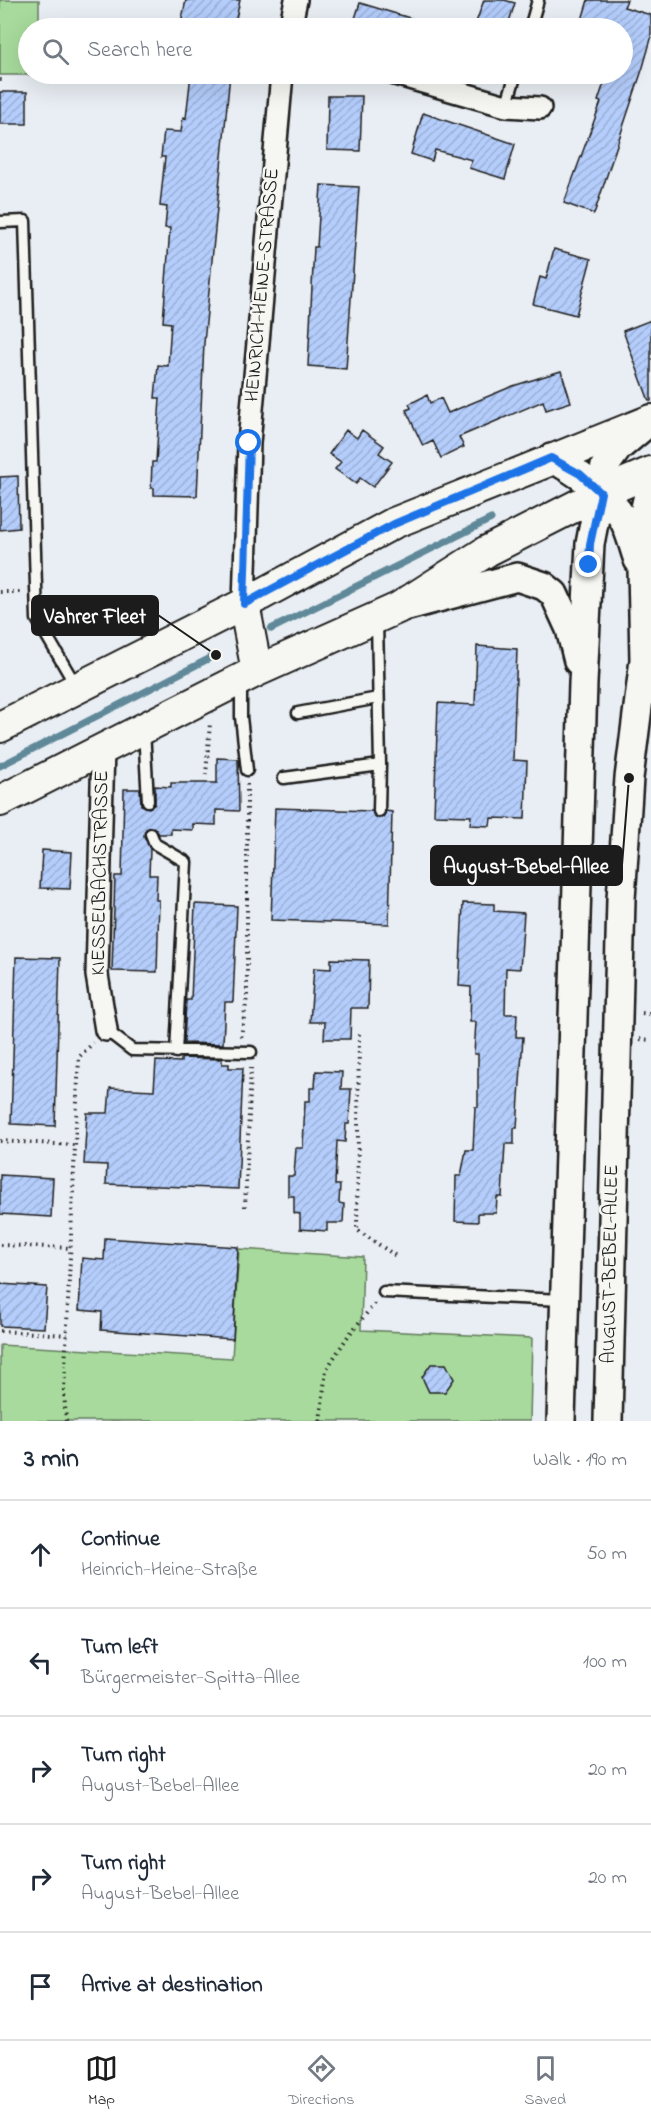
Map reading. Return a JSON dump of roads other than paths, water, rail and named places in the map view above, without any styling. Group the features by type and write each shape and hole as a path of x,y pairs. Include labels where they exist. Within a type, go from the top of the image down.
{"main road":[{"path":"0,727 76,686 244,604 394,524 551,458 651,420"},
{"path":"0,801 249,675 388,613 487,551 601,493 651,472"},
{"path":"244,604 249,675"}],"street":[{"path":"292,18 296,0"},
{"name":"HEINRICH-HEINE-STRASSE","path":"244,604 249,443 281,84"},
{"path":"430,84 506,106 540,108"},
{"path":"561,1421 583,683 590,544 605,466 618,448 651,420"},
{"name":"AUGUST-BEBEL-ALLEE","path":"551,458 580,474 601,493 624,520 642,569"},
{"name":"AUGUST-BEBEL-ALLEE","path":"608,1421 621,899 629,778 644,660 642,569 646,546 644,512 651,482"},
{"path":"388,613 517,577 544,586 554,594 570,629 583,683"},
{"name":"KIESSELBACHSTRASSE","path":"103,748 97,975 106,1030"},
{"path":"576,897 621,899"}],"lane":[{"path":"533,18 538,0"},
{"path":"506,106 513,84"},
{"path":"0,222 25,221 37,619 76,686"},
{"path":"379,811 378,699 388,613"},
{"path":"247,770 241,717 249,675"},
{"path":"298,713 378,699"},
{"path":"144,727 148,801"},
{"path":"284,778 380,765"},
{"path":"152,834 155,844 186,862 176,1052"},
{"path":"106,1030 132,1050 251,1052"},
{"path":"384,1292 564,1300"}],"waterway":[{"path":"271,629 491,519"},
{"path":"0,766 216,655"}],"place":[{"name":"Vahrer Fleet","path":"216,655"},
{"name":"August-Bebel-Allee","path":"629,778"}]}
